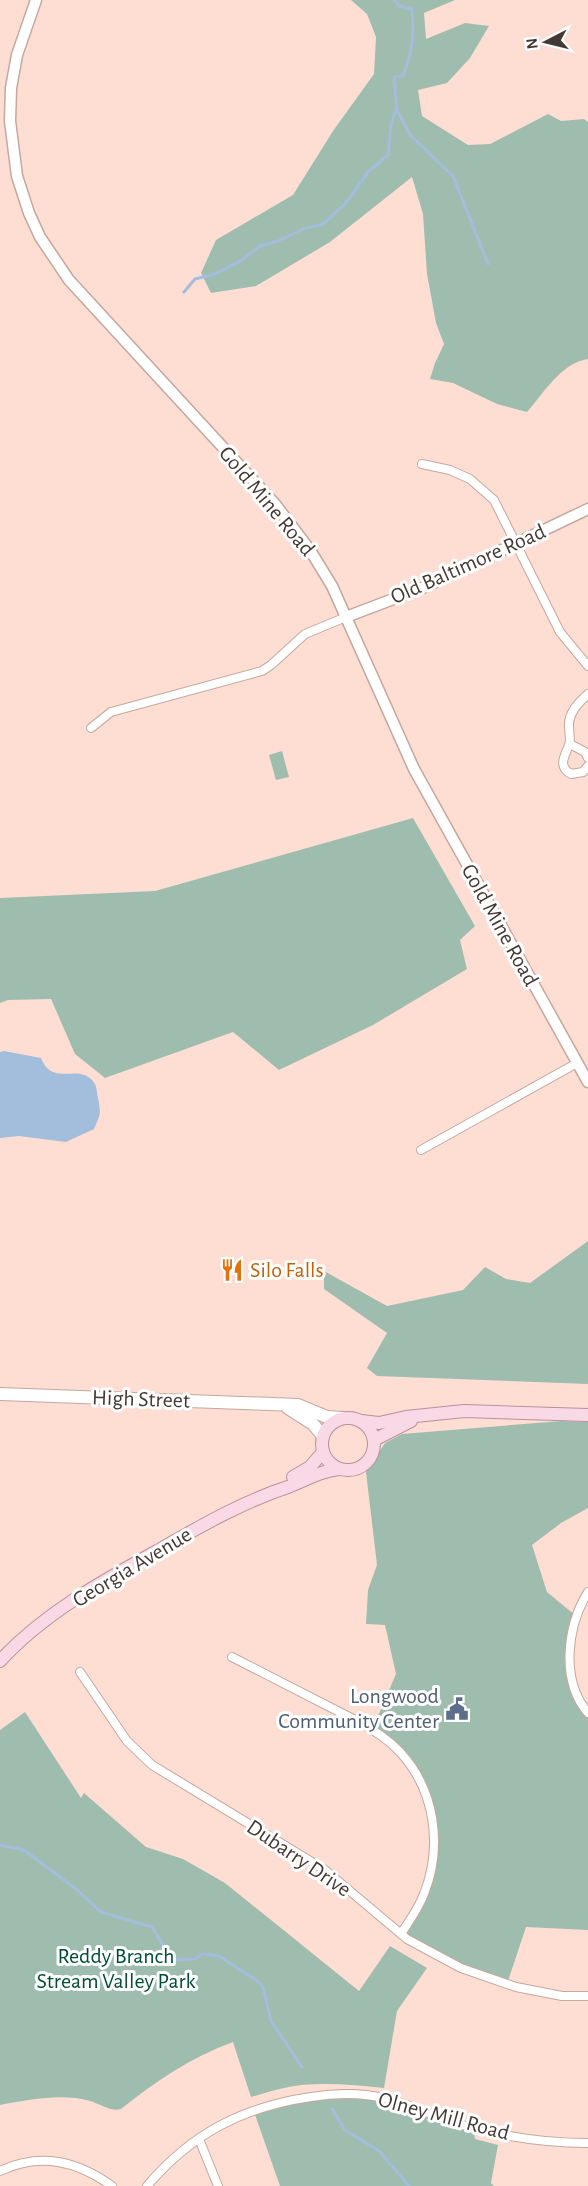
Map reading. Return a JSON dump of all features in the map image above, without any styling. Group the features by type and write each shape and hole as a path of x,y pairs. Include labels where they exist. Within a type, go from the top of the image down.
{"main road":[{"name":"High Street","path":"0,1394 298,1405 327,1417 342,1418"},
{"name":"High Street","path":"282,1405 313,1424 323,1436"},
{"path":"361,1421 379,1423 464,1411 588,1415"},
{"path":"374,1440 423,1415"},
{"path":"342,1418 355,1418 361,1421 372,1432 374,1440 372,1455 362,1467 354,1470 339,1469 327,1460 323,1452 323,1436 330,1424 342,1418"},
{"name":"Georgia Avenue","path":"276,1490 286,1481 310,1467 323,1452"},
{"name":"Georgia Avenue","path":"0,1661 17,1642 54,1613 117,1573 201,1526 276,1490 325,1471 339,1469"}],"street":[{"name":"Gold Mine Road","path":"36,0 17,55 12,82 10,121 17,176 29,213 40,237 69,280 289,520 321,567 414,769 588,1082"},
{"path":"422,464 450,470 470,479 494,500 560,632 588,666"},
{"name":"Old Baltimore Road","path":"346,617 425,586 588,509"},
{"path":"91,728 111,712 262,671 305,634 346,617"},
{"path":"588,694 576,705 568,722 570,744 563,757 565,770 571,774 580,774 588,766"},
{"path":"570,744 582,750 588,758"},
{"path":"421,1150 577,1063"},
{"path":"588,1593 580,1605 572,1628 569,1658 574,1686 588,1713"},
{"path":"232,1657 382,1736 400,1752 415,1773 430,1807 435,1834 434,1859 424,1895 401,1934"},
{"name":"Dubarry Drive","path":"80,1672 127,1741 152,1765 325,1870 401,1934 461,1968 516,1988 562,1996 588,1996"},
{"name":"Olney Mill Road","path":"147,2186 178,2153 225,2122 253,2109 283,2101 322,2095 349,2094 390,2099 466,2126 560,2142 588,2143"},
{"path":"200,2139 218,2186"},
{"path":"0,2171 27,2162 60,2162 85,2169 112,2186"}],"green space":[{"path":"351,0 455,0 424,13 426,39 465,23 489,26 470,58 447,83 418,90 422,116 468,145 490,144 548,114 561,121 584,119 588,122 588,359 579,361 561,372 527,412 497,404 453,383 430,379 444,344 436,323 427,274 423,214 412,177 330,242 256,286 211,293 201,273 216,240 293,195 333,131 374,74 376,37 367,14"},
{"path":"282,751 289,777 276,780 269,755"},
{"path":"413,818 475,926 460,940 467,969 373,1025 279,1070 233,1032 105,1078 75,1054 51,999 8,1000 0,1003 0,898 155,891"},
{"path":"588,1241 588,1384 377,1376 367,1368 387,1333 324,1289 324,1271 387,1306 463,1290 485,1267 506,1279 530,1283"},
{"path":"561,1421 588,1422 588,1508 561,1523 532,1545 547,1592 576,1616 572,1628 574,1686 588,1713 588,1930 526,1927 507,1984 461,1968 401,1934 424,1895 434,1859 431,1807 400,1752 372,1730 396,1674 385,1625 366,1624 368,1590 377,1565 366,1472 385,1443 402,1434"},
{"name":"Reddy Branch Stream Valley Park","path":"25,1712 81,1798 84,1793 146,1847 183,1859 225,1883 359,1991 390,1946 427,1968 397,2011 384,2088 334,2084 309,2085 280,2089 251,2097 233,2042 202,2055 174,2071 121,2109 68,2098 45,2098 0,2105 0,1730"},
{"path":"376,2096 473,2127 475,2139 498,2145 491,2183 494,2186 280,2186 253,2109 283,2101"}],"water":[{"path":"0,1052 41,1058 52,1072 82,1074 89,1077 96,1086 100,1108 94,1129 66,1142 19,1136 0,1138"}],"waterway":[{"path":"395,0 399,6 412,9 413,27 411,50 403,76 394,77 397,110 410,135 453,176 488,264"},
{"path":"184,292 195,279 215,274 239,262 260,246 278,241 303,229 323,224 345,204 369,171 388,155 391,124 397,108"},
{"path":"0,1845 24,1850 76,1889 101,1912 152,1927 172,1960 195,1959 202,1954 219,1956 256,1980 263,1987 271,2021 302,2067"},
{"path":"332,2109 345,2130 379,2151 409,2186"}],"place":[{"name":"Silo Falls","path":"232,1270"},
{"name":"Longwood Community Center","path":"457,1709"}]}
